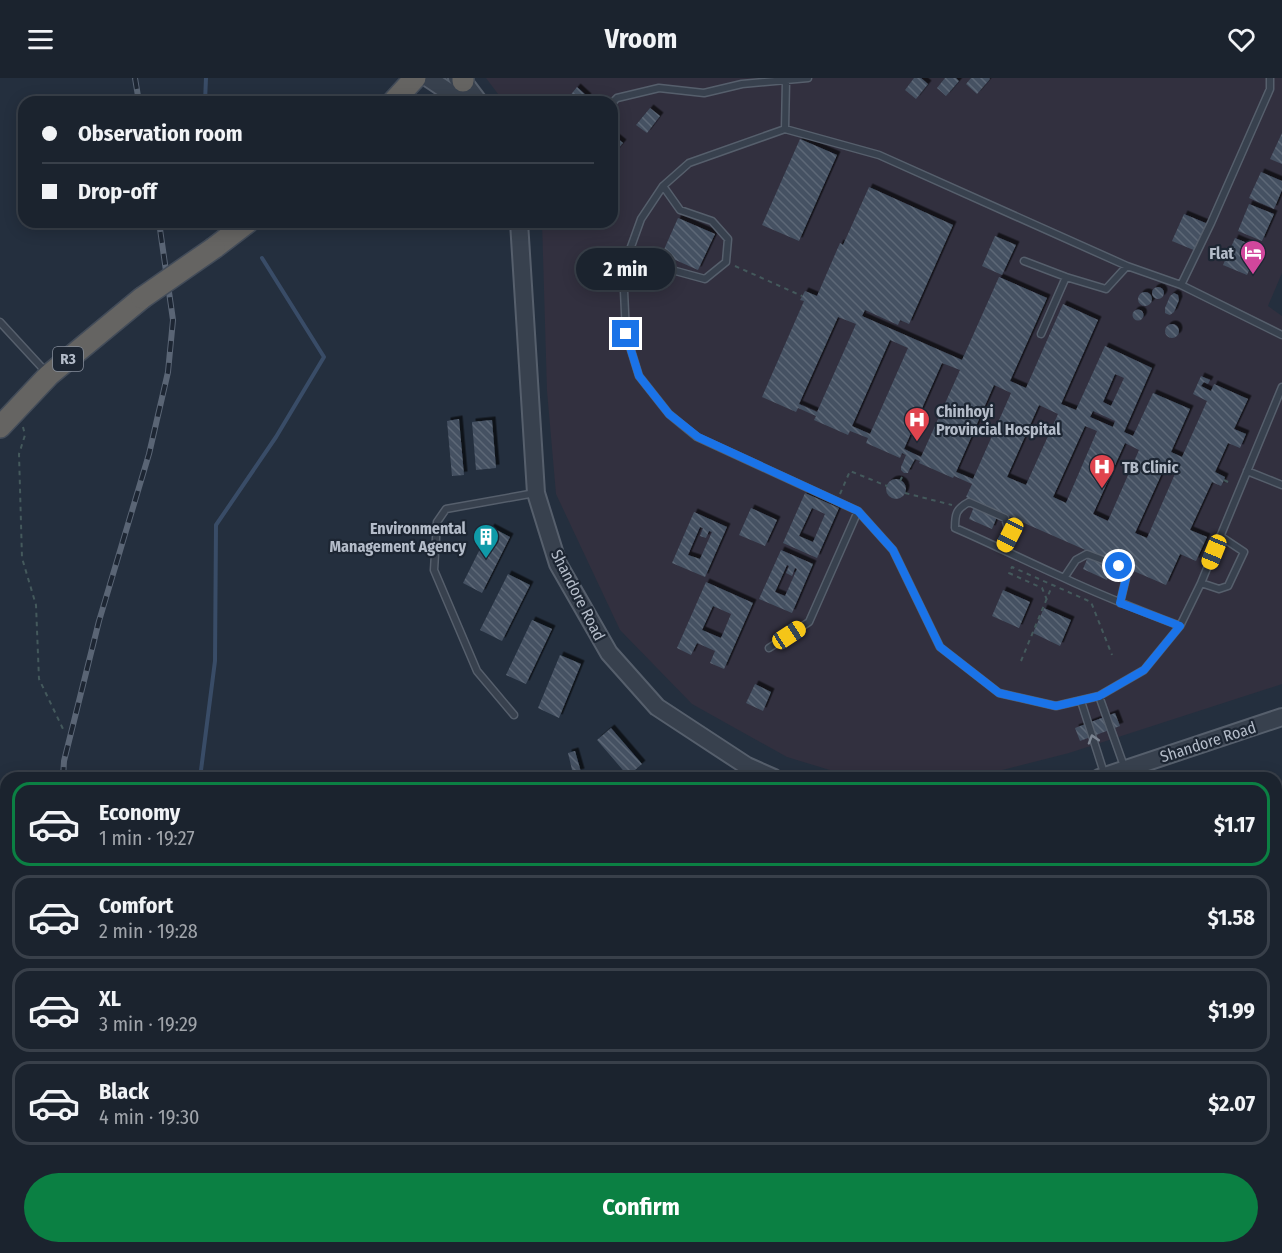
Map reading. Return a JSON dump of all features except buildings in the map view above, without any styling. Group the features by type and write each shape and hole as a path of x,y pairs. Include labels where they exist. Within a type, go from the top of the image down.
{"highway":[{"path":"398,96 415,78"},
{"name":"R3","path":"0,427 49,375 142,298 240,228"}],"street":[{"path":"428,78 462,85 473,96"},
{"name":"Shandore Road","path":"519,228 536,493 558,564 609,653 657,707 743,772"},
{"name":"Shandore Road","path":"1117,772 1282,717"}],"lane":[{"path":"618,98 658,88 704,93 742,84 808,78"},
{"path":"1181,285 1211,224 1270,89 1270,78"},
{"path":"785,129 786,81"},
{"path":"1282,335 1181,285 1127,266 879,155 785,129 689,163 663,186 641,219 623,270 626,334 629,345 639,376 669,414 698,437 858,511 893,550 940,647 999,693 1056,706 1099,696 1144,670 1180,626 1201,584 1282,387"},
{"path":"623,270 650,264 705,279 726,262 728,238 712,221 680,210 663,186"},
{"path":"1024,261 1106,289 1127,266"},
{"path":"1041,334 1066,277"},
{"path":"0,322 49,375"},
{"path":"1247,471 1282,485"},
{"path":"514,715 477,671 434,570 437,522 446,509 536,493"},
{"path":"1002,549 1010,535 1005,518 969,502 960,507 955,516 955,528 1120,603 1180,626"},
{"path":"769,648 809,622 858,511"},
{"path":"1201,584 1219,588 1228,586 1244,552 1220,536"},
{"path":"1064,578 1076,560 1087,554 1119,566 1126,578 1120,603"},
{"path":"1099,696 1125,769"},
{"path":"1082,701 1100,772"}],"path":[{"path":"726,262 802,296"},
{"path":"18,409 25,435 19,454 22,558 36,605 39,679 64,731"},
{"path":"837,502 850,471 887,486"},
{"path":"900,481 904,473"},
{"path":"905,493 960,507"},
{"path":"1047,600 1042,588 1009,573 1012,567 1091,602 1112,655"},
{"path":"1021,661 1053,585"}],"shaded area":[{"name":"Chinhoyi Provincial Hospital","path":"486,78 1282,78 1282,273 1268,306 1282,316 1282,684 1069,753 995,772 836,772 787,757 692,704 620,630 556,494 547,391 542,228 618,228 618,96 500,96"}],"waterway":[{"path":"205,96 206,78"},
{"path":"201,772 215,661 216,525 276,437 324,357 262,258"}],"railway":[{"path":"135,78 138,96"},
{"path":"63,772 64,761 99,621 149,454 168,372 173,320 160,228"}],"place":[{"name":"Flat","path":"1253,276"},
{"name":"Chinhoyi Provincial Hospital","path":"917,443"},
{"name":"TB Clinic","path":"1102,490"},
{"name":"Environmental Management Agency","path":"486,560"}],"route":[{"path":"626,334 639,376 669,414 698,437 858,511 893,550 940,647 999,693 1056,706 1099,696 1144,670 1180,626 1120,603 1126,578 1119,566"}]}
